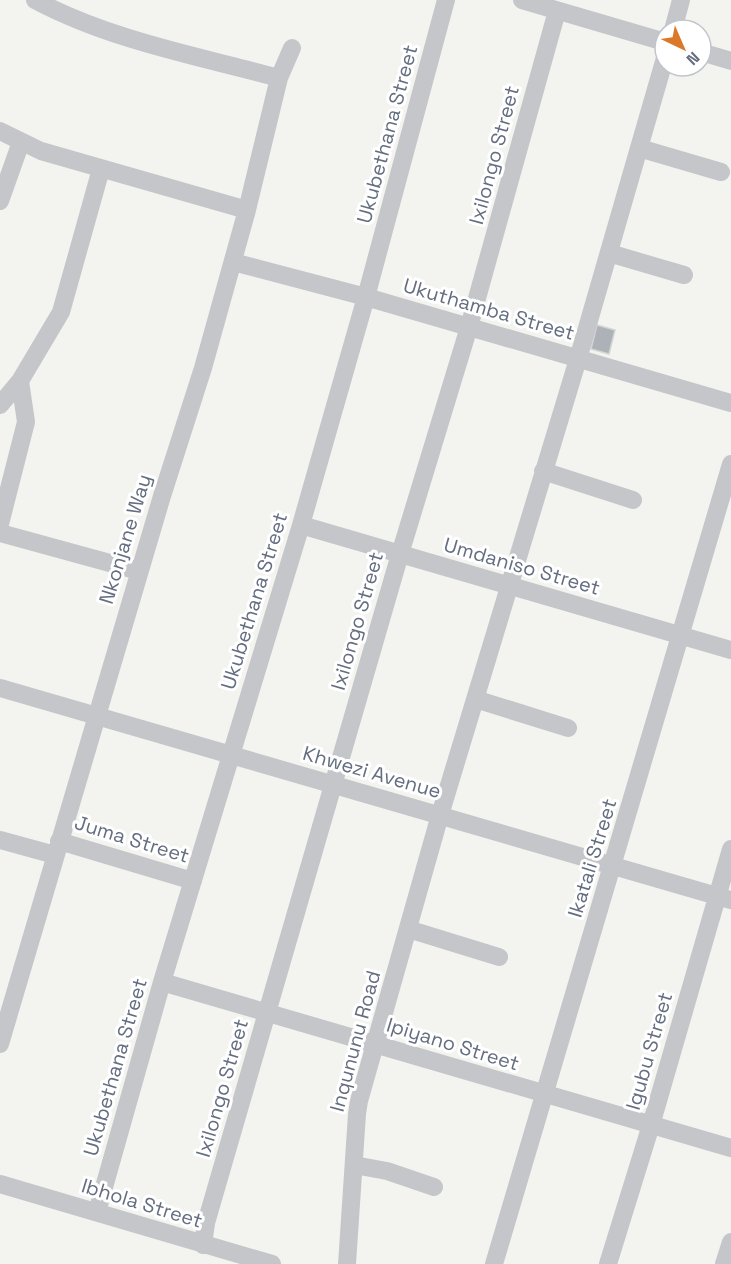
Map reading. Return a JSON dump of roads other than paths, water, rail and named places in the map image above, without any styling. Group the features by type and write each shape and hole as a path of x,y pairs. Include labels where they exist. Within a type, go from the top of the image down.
{"street":[{"path":"35,0 77,21 111,32 279,78"},
{"name":"Ukubethana Street","path":"97,1212 162,982 301,525 366,297 446,0"},
{"path":"522,0 653,39"},
{"path":"676,18 681,0"},
{"name":"Ixilongo Street","path":"204,1245 206,1223 400,554 470,327 557,11"},
{"name":"Nkonjane Way","path":"0,1044 139,571 203,368 247,210 279,78 292,48"},
{"path":"713,56 731,61"},
{"name":"Inqununu Road","path":"347,1264 359,1101 440,815 578,359 659,78"},
{"path":"0,131 41,151 247,210"},
{"path":"0,201 21,142"},
{"path":"639,148 721,172"},
{"path":"0,405 20,381 61,312 101,169"},
{"path":"609,253 684,275"},
{"name":"Ukuthamba Street","path":"233,262 366,297 731,403"},
{"path":"0,524 27,423 20,381"},
{"name":"Ikatali Street","path":"494,1264 731,464"},
{"path":"543,471 633,500"},
{"name":"Umdaniso Street","path":"301,525 731,650"},
{"path":"0,534 139,571"},
{"name":"Khwezi Avenue","path":"0,688 724,898"},
{"path":"475,699 568,728"},
{"name":"Juma Street","path":"0,840 57,848 193,881"},
{"name":"Igubu Street","path":"608,1264 724,898 731,849"},
{"path":"408,929 499,957"},
{"name":"Ipiyano Street","path":"162,982 731,1148"},
{"path":"354,1165 387,1171 434,1187"},
{"name":"Ibhola Street","path":"0,1184 272,1264"},
{"path":"724,1264 731,1242"}]}
